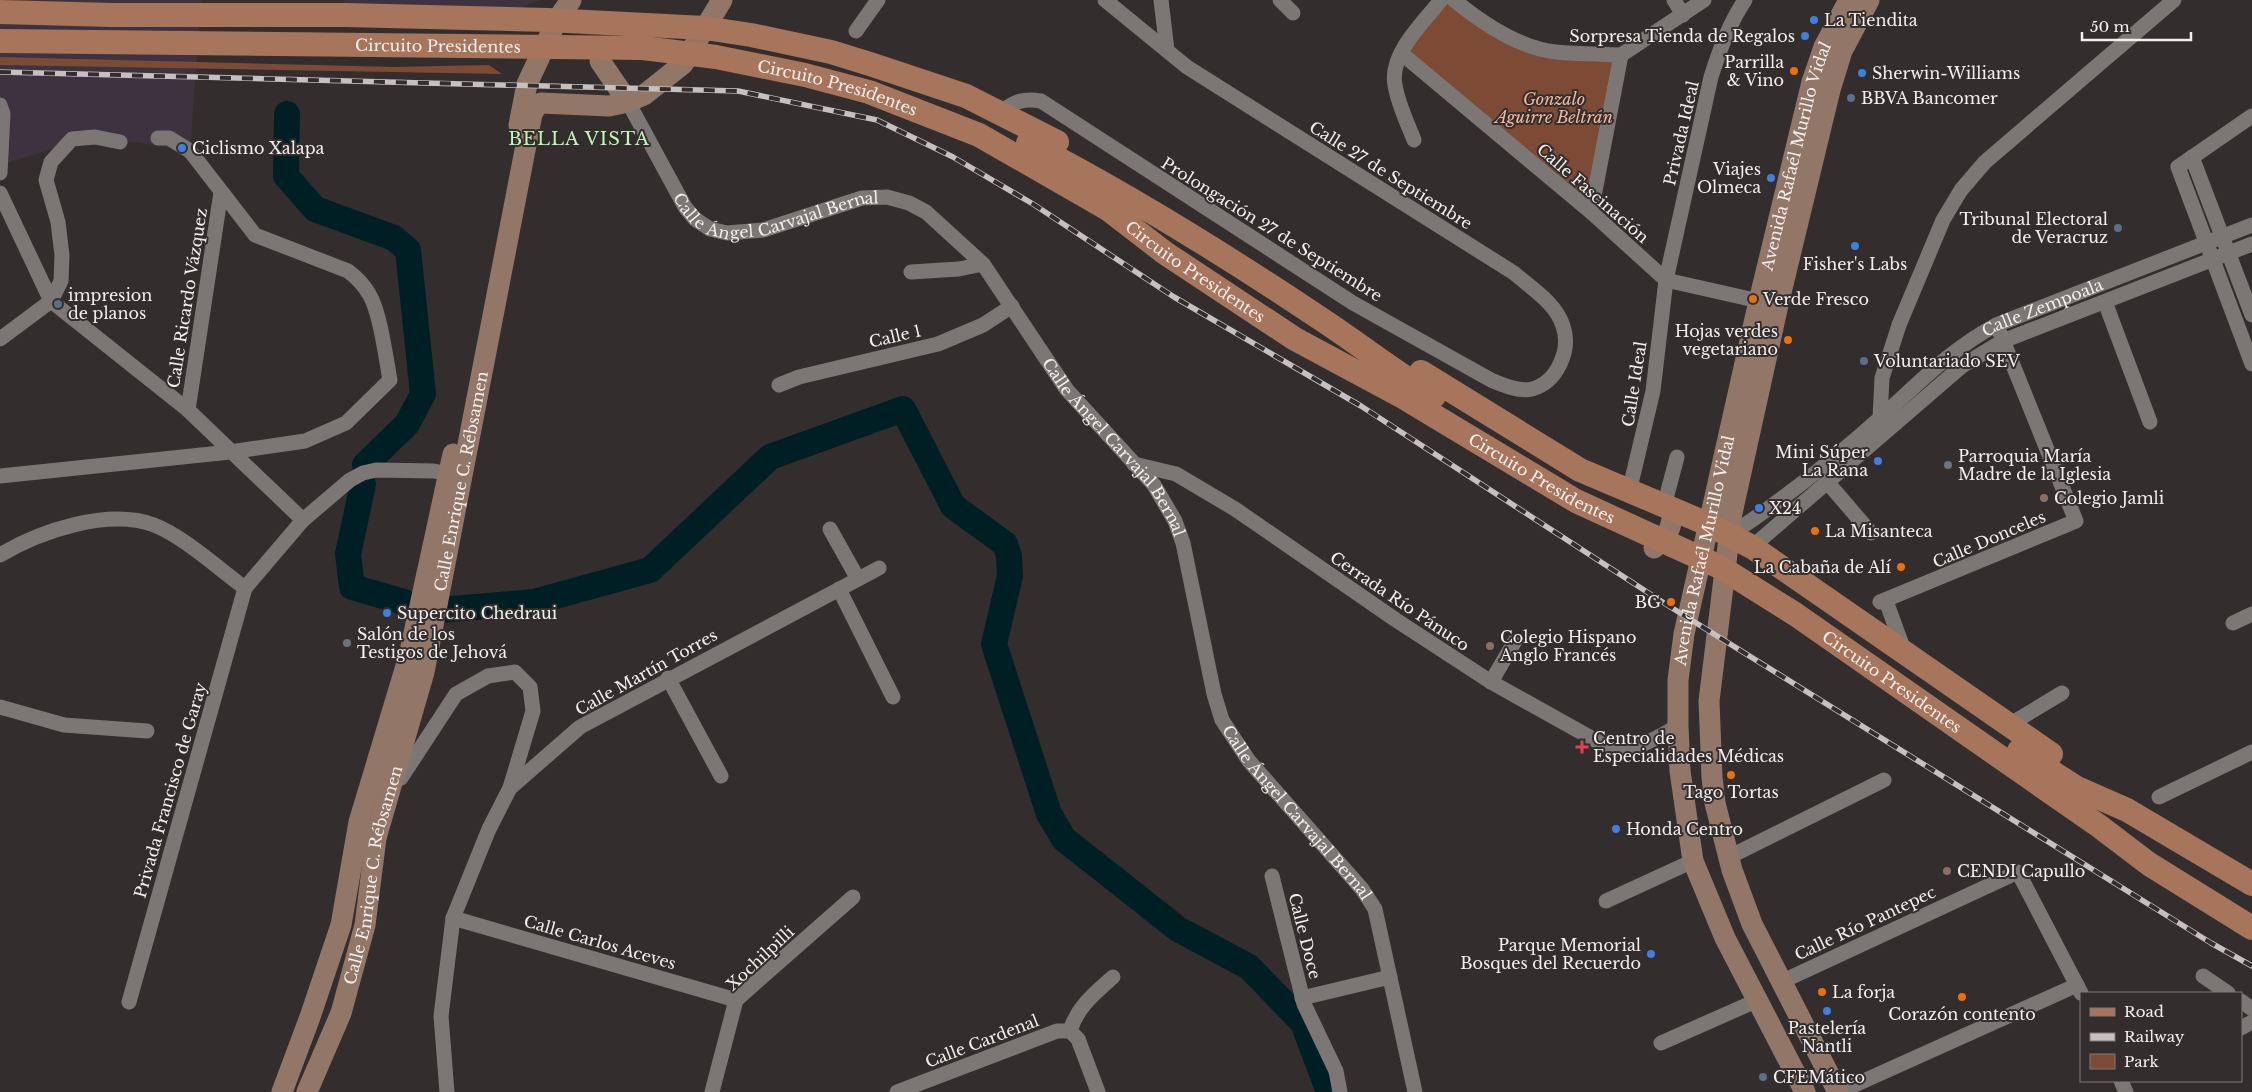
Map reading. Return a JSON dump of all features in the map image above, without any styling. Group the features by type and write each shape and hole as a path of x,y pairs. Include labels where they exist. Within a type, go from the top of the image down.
{"main road":[{"name":"Calle Enrique C. Rébsamen","path":"307,1092 341,1012 365,925 376,838 398,777 424,672 456,476 525,94 557,20 571,0"},
{"path":"683,64 722,0"},
{"name":"Avenida Rafaél Murillo Vidal","path":"1838,1092 1752,924 1729,857 1716,803 1710,751 1709,701 1725,583 1720,530 1737,488 1740,434 1759,302 1812,82 1824,46 1849,0"},
{"name":"Avenida Rafaél Murillo Vidal","path":"1740,434 1778,305 1830,90 1842,51 1869,0"},
{"path":"0,12 112,15 279,7 346,15 557,20 705,28 751,35 830,52 874,64 966,96 1001,112 1053,140 1122,183 1183,231"},
{"path":"343,55 354,48 358,36 355,23 346,15"},
{"path":"400,56 390,48 387,36 391,24 402,17"},
{"path":"557,20 563,46 577,60"},
{"name":"Circuito Presidentes","path":"0,25 644,35 719,43 806,67 930,97 986,122 1047,153 1183,231 1316,315 1406,380 1579,493"},
{"path":"743,74 729,62 726,49 736,38 751,35"},
{"name":"Circuito Presidentes","path":"0,41 643,48 806,67 980,135 1108,209 1165,253 1295,339 1720,567 2030,768 2149,864 2252,928"},
{"path":"0,52 57,55 343,55 540,58 683,64 743,74 866,103 918,120 974,145 1036,177 1165,253"},
{"name":"Calle Ángel Carvajal Bernal","path":"600,61 628,102"},
{"name":"Calle Enrique C. Rébsamen","path":"282,1092 341,925 359,822 409,656 456,476 532,114 541,103 609,106 628,102 644,95 683,64"},
{"path":"1316,315 1410,365 1580,470 1720,530 1752,548 2085,777 2127,810"},
{"path":"1295,339 1402,410 1545,497 1725,583 1819,642 2093,839 2149,864"},
{"path":"1654,548 1665,539 1672,525 1668,508"},
{"name":"Calle Zempoala","path":"1700,571 1720,530"},
{"name":"Calle Zempoala","path":"1725,583 1732,570 1752,548"},
{"name":"Avenida Rafaél Murillo Vidal","path":"1700,571 1684,634 1678,680 1681,780 1693,861 1725,938 1805,1092"},
{"path":"1819,642 1815,628 1817,621 1826,611 1841,609"},
{"name":"Circuito Presidentes","path":"2030,768 2127,810 2252,884"}],"street":[{"path":"93,0 112,15"},
{"path":"856,31 878,0"},
{"name":"Calle 27 de Septiembre","path":"1105,0 1187,67 1514,273 1552,305 1563,326 1566,346 1559,366 1549,379 1532,389"},
{"path":"1161,0 1167,50"},
{"path":"1280,0 1293,13"},
{"path":"1414,140 1394,83 1395,67 1401,53 1441,0"},
{"path":"1454,0 1475,17 1514,40 1554,52 1621,55 1704,0"},
{"path":"1674,0 1683,15"},
{"name":"Privada Ideal","path":"1666,280 1711,77 1734,16 1745,0"},
{"path":"1885,423 1882,378 1899,324 1943,220 1961,190 1985,162 2174,0"},
{"name":"Calle Fascinación","path":"1401,53 1591,212 1666,280 1759,302"},
{"path":"1591,212 1621,55"},
{"name":"Prolongación 27 de Septiembre","path":"1001,112 1014,102 1028,98 1041,100 1353,303 1491,380 1514,388 1532,389"},
{"name":"Calle Ángel Carvajal Bernal","path":"628,102 685,207 695,219 710,229 727,233 763,230 862,198 887,197 909,203 926,212 983,264 1067,390 1154,486 1175,521 1183,542 1214,694 1222,720 1249,761 1362,889 1375,910 1415,1092"},
{"path":"0,105 3,114 0,173"},
{"path":"2251,360 2178,167 2252,116"},
{"path":"0,339 51,301 60,281 62,254 58,222 46,180 51,162 72,139 95,137 120,142"},
{"path":"0,476 230,452 305,441 346,423 390,380 382,335 370,294 356,277 348,271 254,235 190,152 169,138 158,138"},
{"path":"2192,157 2252,315"},
{"path":"0,189 51,301 188,410 303,520"},
{"name":"Calle Ricardo Vázquez","path":"188,410 220,192"},
{"name":"Calle Zempoala","path":"1752,548 1828,483 1953,352 1971,338 1996,325 2252,225"},
{"name":"Calle Zempoala","path":"1720,530 1763,514 1820,468 1962,366 2004,341 2252,244"},
{"path":"911,272 960,269 983,264"},
{"name":"Calle Ideal","path":"1629,492 1653,391 1666,280"},
{"path":"2105,302 2150,422"},
{"name":"Calle 1","path":"779,385 799,377 938,344 983,325 1012,306"},
{"name":"Calle Donceles","path":"1906,654 1883,602 2076,521 1996,325"},
{"path":"1668,508 1677,457"},
{"name":"Cerrada Río Pánuco","path":"1134,464 1176,474 1235,509 1396,620 1491,682 1611,749 1635,748 1678,726"},
{"path":"0,555 45,532 105,520 136,521 153,525 171,533 245,588 303,520 350,480 363,473 376,470 434,471 456,476"},
{"path":"1828,483 1871,533"},
{"path":"830,529 858,579"},
{"name":"Calle Martín Torres","path":"447,1092 441,1016 453,918 489,829 510,788 580,727 668,678 879,568"},
{"name":"Privada Francisco de Garay","path":"129,1002 245,588"},
{"path":"839,589 893,697"},
{"path":"2233,623 2252,614"},
{"path":"1491,682 1515,641"},
{"path":"398,777 456,694 488,676 515,672 530,687 533,711 510,788"},
{"path":"668,678 721,776"},
{"path":"2009,726 2062,693"},
{"path":"0,707 64,725 147,731"},
{"path":"2159,797 2252,752"},
{"path":"1729,857 1884,780"},
{"path":"1606,900 1693,861"},
{"name":"Calle Río Pantepec","path":"1781,982 2018,872 2079,989"},
{"name":"Calle Doce","path":"1272,876 1303,1001 1336,1071 1340,1092"},
{"name":"Xochilpilli","path":"712,1092 736,1000 853,897"},
{"name":"Calle Carlos Aceves","path":"453,918 736,1000"},
{"path":"2202,976 2226,992"},
{"path":"1098,1092 1078,1039 1070,1031 1074,1017 1087,1000 1114,977"},
{"path":"1303,1001 1390,977"},
{"path":"1838,1092 2079,989"},
{"path":"1661,1043 1758,1000"},
{"name":"Calle Cardenal","path":"897,1092 1057,1031 1070,1031"}],"shaded area":[{"path":"0,0 201,0 190,151 96,136 0,165"},
{"path":"344,0 540,0 516,9 344,6"}],"green space":[{"name":"Gonzalo Aguirre Beltrán","path":"1441,0 1456,0 1514,40 1621,55 1591,212 1401,53"},
{"path":"0,57 394,67 489,65 502,74 0,65"}],"waterway":[{"path":"287,114 286,176 315,209 394,238 408,250 423,394 407,424 365,465"},
{"path":"440,610 534,602 650,570 770,457 903,409 953,506 1005,544 1009,556 1010,576 994,644 1049,814 1064,839 1178,929 1249,967 1303,1023 1329,1092"},
{"path":"363,484 348,554 352,587 404,602"}],"railway":[{"path":"0,72 738,91 877,120 953,157 1033,204 1174,297 1361,406 1664,603 2211,943 2252,966"}],"place":[{"name":"La Tiendita","path":"1814,20"},
{"name":"Sorpresa Tienda de Regalos","path":"1805,36"},
{"name":"Parrilla & Vino","path":"1794,71"},
{"name":"Sherwin-Williams","path":"1862,73"},
{"name":"BBVA Bancomer","path":"1851,98"},
{"name":"Ciclismo Xalapa","path":"182,148"},
{"name":"Viajes Olmeca","path":"1771,178"},
{"name":"Tribunal Electoral de Veracruz","path":"2118,228"},
{"name":"Fisher's Labs","path":"1855,246"},
{"name":"Verde Fresco","path":"1753,299"},
{"name":"impresion de planos","path":"58,304"},
{"name":"Hojas verdes vegetariano","path":"1788,340"},
{"name":"Voluntariado SEV","path":"1864,361"},
{"name":"Mini Súper La Rana","path":"1878,461"},
{"name":"Parroquia María Madre de la Iglesia","path":"1948,465"},
{"name":"Colegio Jamli","path":"2044,498"},
{"name":"X24","path":"1759,508"},
{"name":"La Misanteca","path":"1815,531"},
{"name":"La Cabaña de Alí","path":"1901,567"},
{"name":"BG","path":"1671,602"},
{"name":"Supercito Chedraui","path":"387,613"},
{"name":"Salón de los Testigos de Jehová","path":"347,643"},
{"name":"Colegio Hispano Anglo Francés","path":"1490,646"},
{"name":"Centro de Especialidades Médicas","path":"1582,747"},
{"name":"Tago Tortas","path":"1731,775"},
{"name":"Honda Centro","path":"1616,829"},
{"name":"CENDI Capullo","path":"1947,871"},
{"name":"Parque Memorial Bosques del Recuerdo","path":"1651,954"},
{"name":"La forja","path":"1822,992"},
{"name":"Corazón contento","path":"1962,997"},
{"name":"Pastelería Nantli","path":"1827,1011"},
{"name":"CFEMático","path":"1763,1077"}],"district":[{"name":"BELLA VISTA","path":"579,139"}]}
